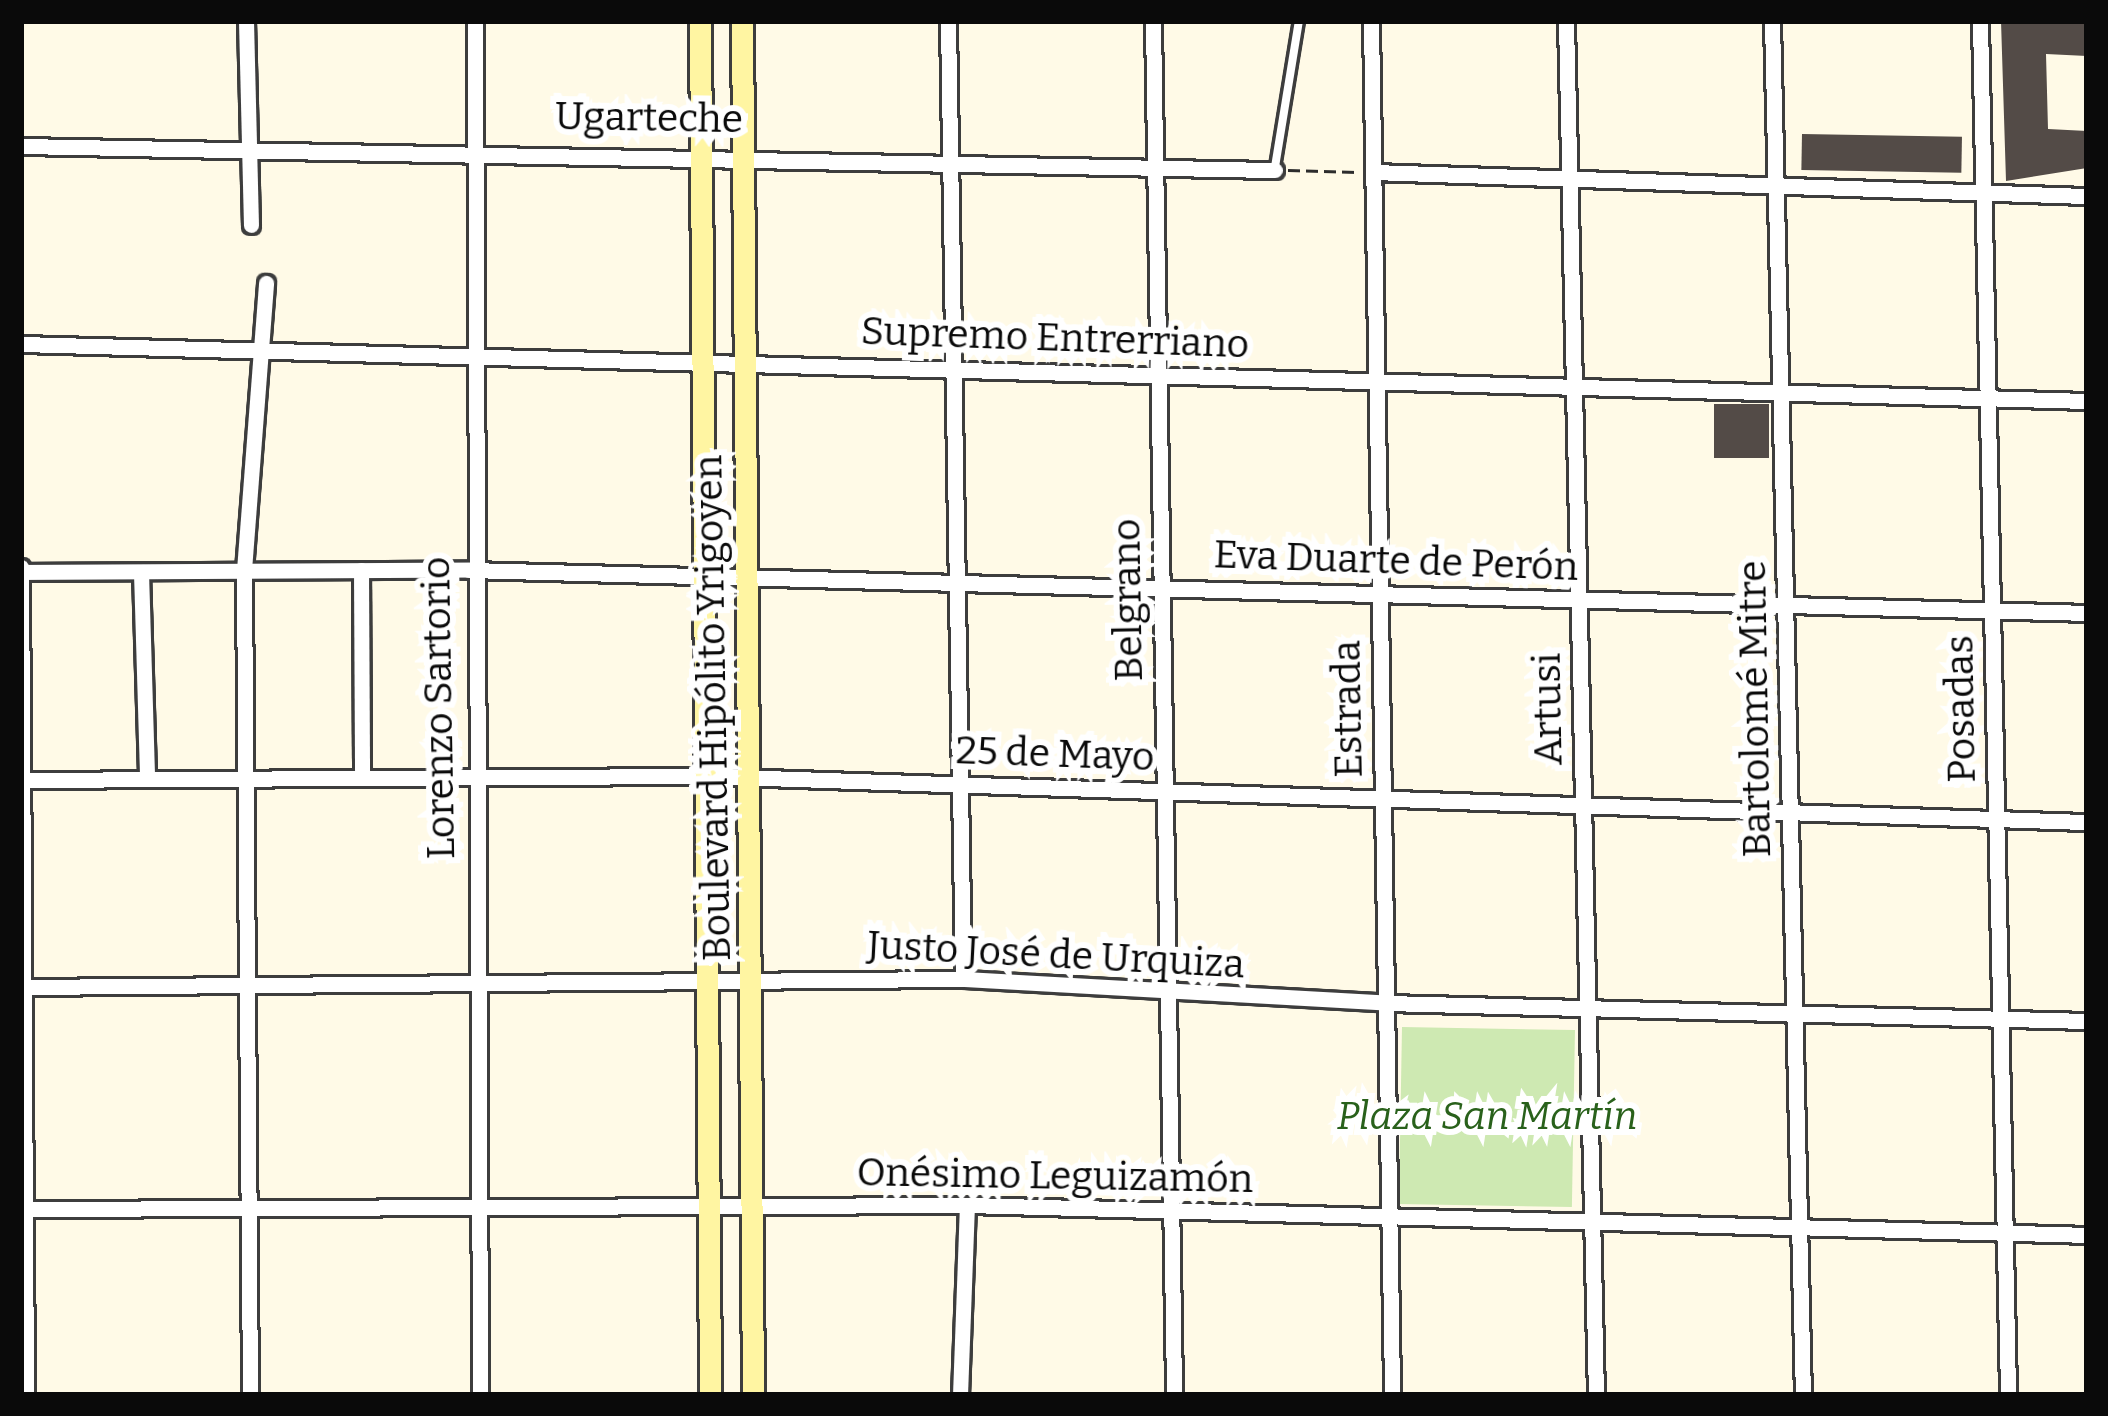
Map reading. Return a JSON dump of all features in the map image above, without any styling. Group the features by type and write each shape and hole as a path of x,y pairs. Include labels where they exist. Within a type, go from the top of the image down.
{"main road":[{"name":"Boulevard Hipólito Yrigoyen","path":"700,21 710,1395"},
{"name":"Boulevard Hipólito Yrigoyen","path":"742,21 753,1395"}],"street":[{"path":"246,21 251,225"},
{"name":"Lorenzo Sartorio","path":"475,21 469,570 480,1395"},
{"path":"948,21 963,979"},
{"name":"Belgrano","path":"1153,21 1174,1395"},
{"name":"Estrada","path":"1370,21 1392,1395"},
{"name":"Artusi","path":"1566,21 1596,1395"},
{"name":"Bartolomé Mitre","path":"1772,21 1803,1395"},
{"name":"Posadas","path":"1980,21 2008,1395"},
{"name":"Ugarteche","path":"21,146 249,143 1275,170"},
{"path":"1373,172 2087,196"},
{"path":"250,1395 244,571 266,283"},
{"name":"Supremo Entrerriano","path":"21,344 473,348 1157,375 2087,401"},
{"path":"21,569 26,1395"},
{"name":"Eva Duarte de Perón","path":"21,569 469,570 2087,613"},
{"path":"361,570 362,775"},
{"path":"141,572 147,776"},
{"name":"25 de Mayo","path":"24,780 242,775 705,776 1583,809 2087,822"},
{"name":"Justo José de Urquiza","path":"25,987 475,976 963,979 1386,1004 2087,1021"},
{"path":"960,1395 967,1205"},
{"name":"Onésimo Leguizamón","path":"25,1209 967,1205 2087,1234"}],"lane":[{"path":"1275,170 1299,21"}],"path":[{"path":"1275,170 1373,172"}],"green space":[{"name":"Plaza San Martín","path":"1402,1027 1575,1030 1572,1207 1399,1204"}],"building":[{"path":"2001,21 2087,23 2087,56 2046,54 2048,129 2087,131 2087,168 2006,181"},
{"path":"1802,134 1962,137 1961,173 1801,170"},
{"path":"1714,404 1769,404 1769,458 1714,458"}]}
